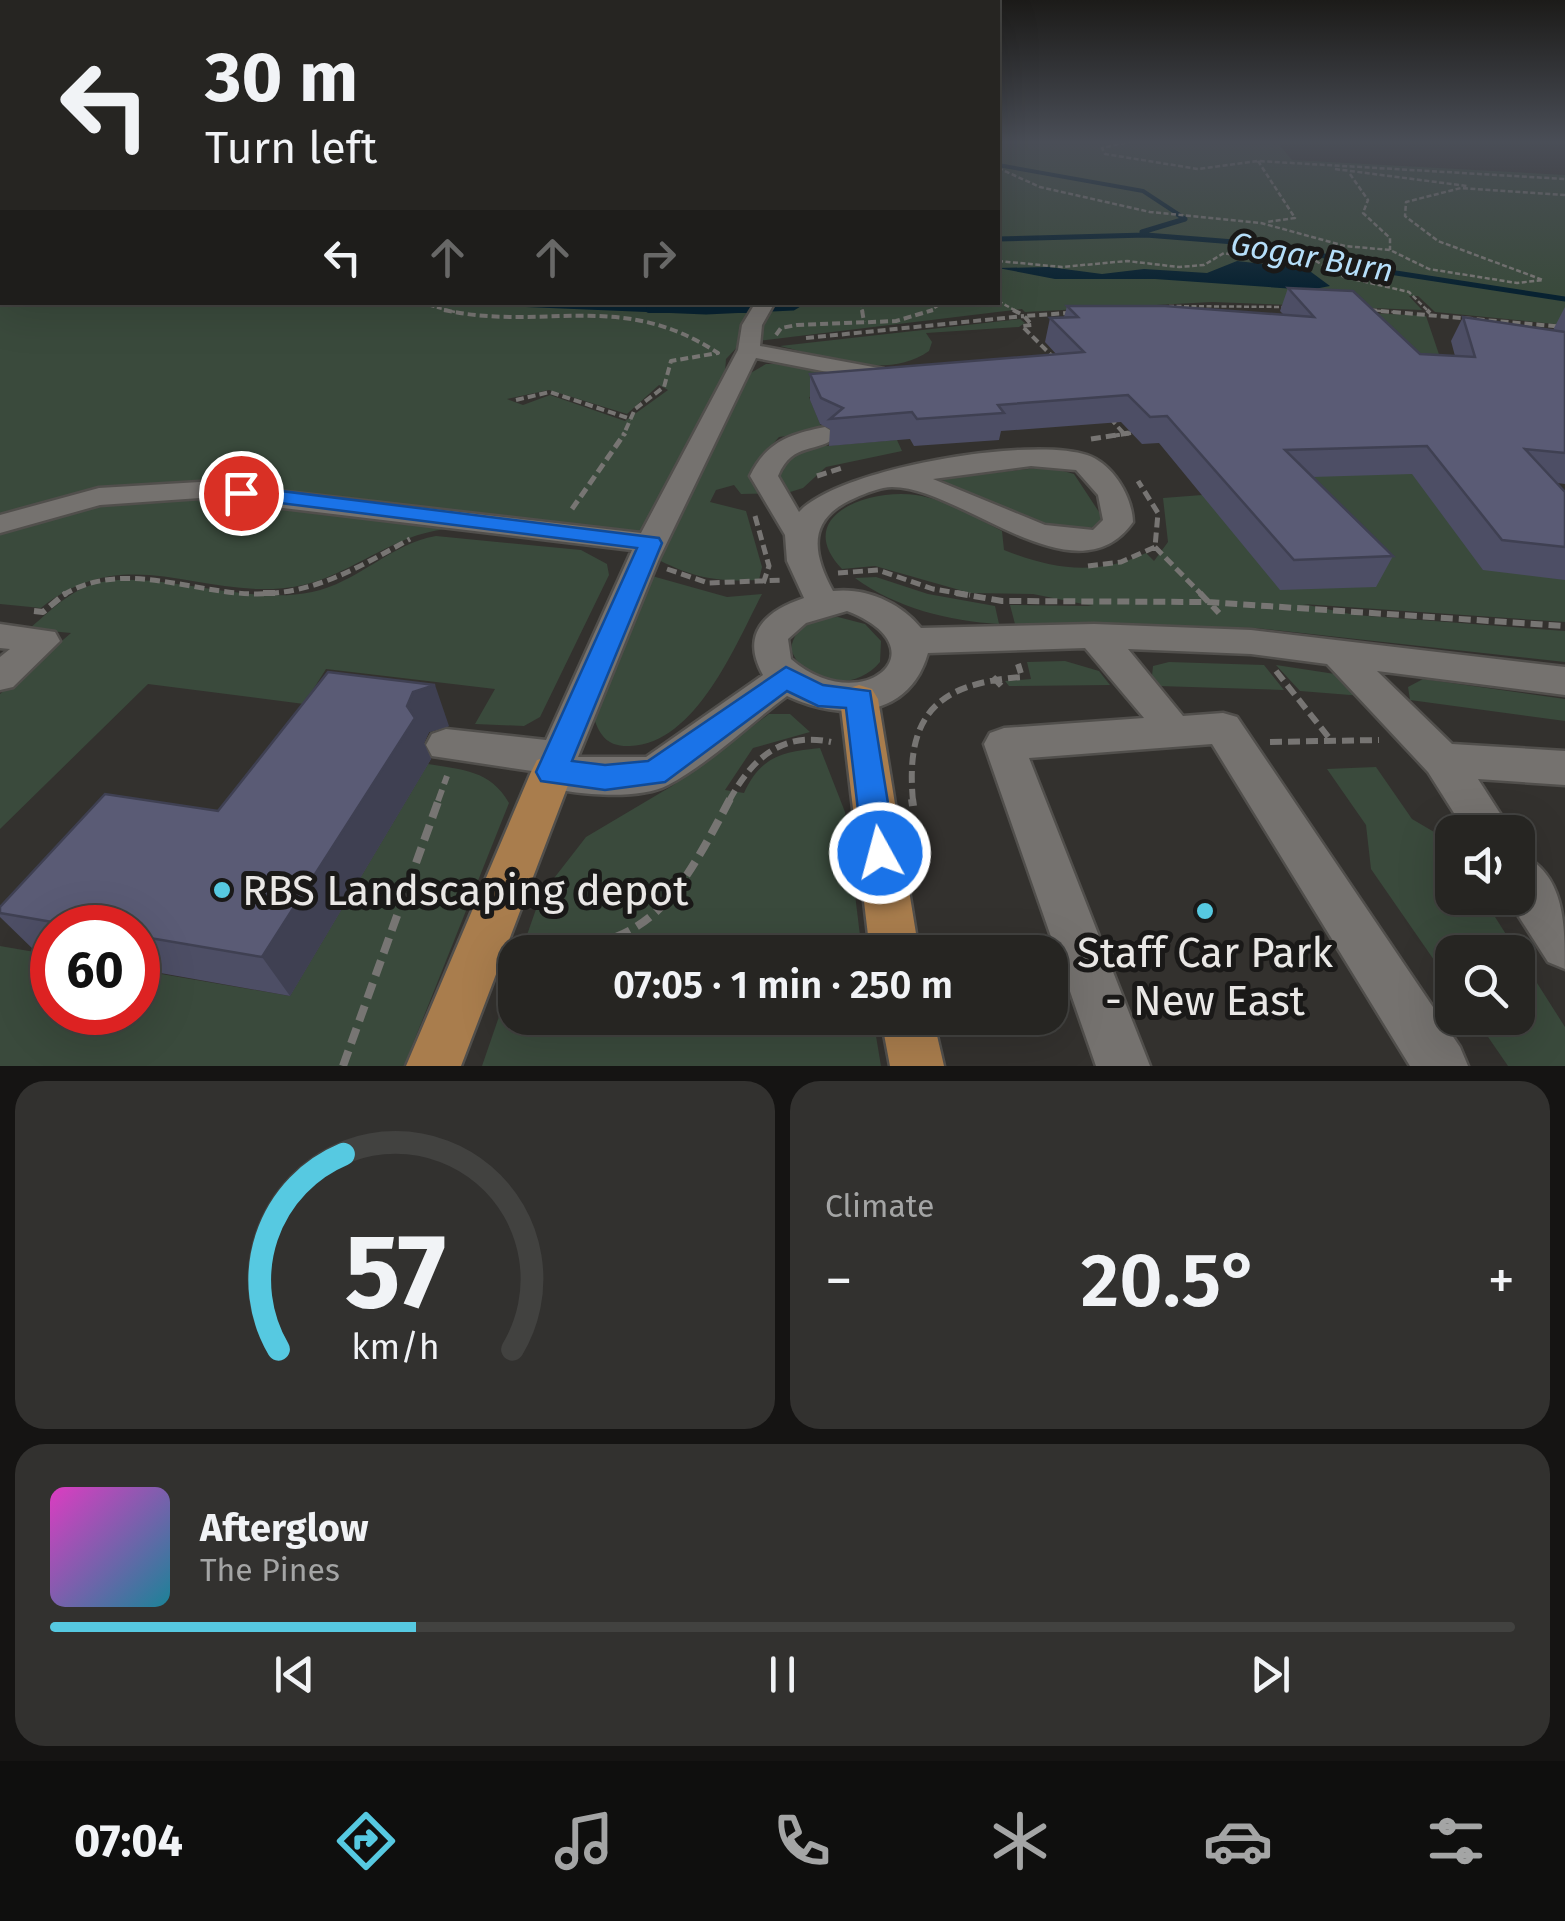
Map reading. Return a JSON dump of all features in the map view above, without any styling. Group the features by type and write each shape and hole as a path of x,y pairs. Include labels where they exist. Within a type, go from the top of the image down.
{"main road":[{"path":"860,699 893,935"},
{"path":"434,1066 555,765"},
{"path":"911,1035 917,1066"}],"street":[{"path":"555,765 647,551 756,326 856,374 908,374"},
{"path":"816,588 800,534 773,497 764,476 779,450 801,439 825,436"},
{"path":"800,534 808,519 837,494 893,479 943,469 1070,458 1094,470 1113,498 1118,522 1098,538 1050,537 946,491 893,479"},
{"path":"0,524 99,497 172,489 241,493 456,520 647,551"},
{"path":"816,588 870,605 902,626 911,641 908,670 897,683 860,699 818,696 786,677 772,652 777,628 816,588"},
{"path":"0,636 44,641 0,678"},
{"path":"911,641 1094,636 1251,642 1565,681"},
{"path":"1094,636 1144,689 1172,730"},
{"path":"1337,652 1434,750 1478,815"},
{"path":"447,761 555,765 605,778 654,773 786,677"},
{"path":"1123,1066 1004,744 1222,728 1441,1066"},
{"path":"1434,750 1565,768"},
{"path":"1535,900 1565,945"}],"path":[{"path":"1056,191 1150,212 1261,223 1345,246 1385,250 1428,269 1517,283 1543,280 1438,241 1414,224 1403,209 1413,197 1424,193 1458,191"},
{"path":"1261,223 1295,218 1277,191"},
{"path":"1361,191 1368,200 1362,213 1390,238 1385,250"},
{"path":"1508,191 1565,195"},
{"path":"1000,261 1062,267 1127,260 1179,267 1204,265 1224,253 1252,259 1307,259 1332,267 1344,277 1409,292 1430,314"},
{"path":"1000,301 1024,316 1032,325 1022,326 1060,365"},
{"path":"427,305 460,313 633,314 693,332 718,353 670,361 664,386 635,409 564,520"},
{"path":"861,305 864,322"},
{"path":"786,341 776,342 781,328 916,316 938,305"},
{"path":"1164,307 1291,307"},
{"path":"1360,310 1565,327"},
{"path":"798,339 1073,313"},
{"path":"516,400 550,392 632,419"},
{"path":"1101,408 1126,436"},
{"path":"754,512 770,566 763,584"},
{"path":"29,610 43,612 66,594 94,581 122,577 272,594 330,583 405,541 445,533 456,520"},
{"path":"647,551 708,583 816,588 878,570 933,588 1002,601 1207,602 1565,626"},
{"path":"914,824 912,757 917,729 931,710 993,678 1022,677"},
{"path":"993,678 1005,690"},
{"path":"623,935 637,930 668,898 743,777 764,753 785,744 818,738 866,751 912,757"},
{"path":"1233,744 1434,750"},
{"path":"344,1066 447,761"}],"green space":[{"path":"1000,191 1565,191 1565,325 1435,312 1418,296 1409,296 1422,310 1212,302 1025,312 1022,309 741,343 726,359 725,372 742,378 766,364 790,364 869,384 874,392 809,397 823,431 779,437 765,453 766,459 813,447 897,440 902,451 826,467 803,488 787,493 741,494 734,485 716,490 710,502 746,511 762,567 759,580 717,579 680,570 653,557 662,540 193,482 89,492 0,517 0,305 1000,305","holes":["659,385 668,390 625,421 550,395 523,405 507,399 549,390 627,414"]},
{"path":"1333,311 1426,316 1447,378"},
{"path":"1020,319 1025,323 1019,327 926,333 932,342 929,351 894,364 856,364 780,346"},
{"path":"1394,450 1565,580 1565,622 1303,604 1355,615 1565,631 1565,662 1256,628 1015,624 1010,605 1093,606 1033,594 970,593 875,566 842,569 829,550 826,534 831,520 859,501 916,495 949,505 1002,531 1004,550 1040,562 1093,567 1146,553 1154,561 1168,542 1163,498 1202,495"},
{"path":"1049,467 1074,474 1101,515 1100,524 1084,529 1041,525 993,509 941,478"},
{"path":"201,496 446,529 390,546 303,585 268,589 170,577 106,577 74,587 41,608 0,604 0,528 95,502"},
{"path":"436,536 581,550 607,564 609,575 540,717 524,726 475,724 495,689 326,669 304,704 148,684 0,829 0,694 71,633 29,629 66,598 91,585 113,580 257,595 312,592 344,581 419,540"},
{"path":"652,576 727,597 762,594 726,664 694,710 654,741 622,746 605,738 593,715"},
{"path":"876,577 928,594 995,606 999,624 924,611 855,578"},
{"path":"838,617 865,624 881,641 880,662 858,678 831,681 807,671 791,649 793,640 807,624"},
{"path":"1065,661 1099,671 1110,685 1009,686 1005,681 1031,679 1027,662"},
{"path":"1169,662 1264,665 1284,690 1158,686 1152,676 1153,666"},
{"path":"1276,665 1335,674 1363,696 1300,691"},
{"path":"1423,679 1565,699 1565,721 1410,700 1408,687"},
{"path":"769,714 790,714 810,732 753,748 725,790 744,793 758,771 774,758 820,748 845,812 860,935 527,935 541,895 586,837 672,786"},
{"path":"428,764 464,770 484,778 502,792 509,803 404,1066 0,1066 0,946 30,951 30,1035 160,1035 160,974 290,996"},
{"path":"1376,767 1412,819 1435,833 1435,915 1494,915 1506,935 1435,935 1435,961 1371,869 1366,825 1327,769"},
{"path":"1535,980 1565,1027 1565,1066 1508,1066 1487,1035 1535,1035"},
{"path":"498,1019 498,1035 876,1035 881,1066 482,1066"}],"water":[{"path":"1237,261 1307,269 1330,286 1309,290 1155,279 1055,279 1000,268 1049,267 1102,274 1144,269 1207,273"}],"building":[{"path":"1288,288 1353,291 1420,354 1475,357 1463,317 1565,332 1565,453 1525,449 1565,492 1565,547 1502,540 1427,446 1285,450 1393,556 1294,560 1167,416 1150,417 1128,395 998,405 1004,413 917,419 912,412 830,419 843,408 821,398 810,374 1084,352 1050,318 1078,317 1067,306 1165,306 1314,317"},
{"path":"328,672 435,685 413,692 407,706 415,718 262,957 160,940 160,905 30,905 30,918 0,913 0,907 105,794 218,811"}],"waterway":[{"path":"1142,191 1181,216"},
{"path":"1142,232 1185,219 1177,214"},
{"name":"Gogar Burn","path":"1000,239 1146,235 1285,246 1383,271 1565,299"},
{"name":"Gogar Burn","path":"537,305 658,310"},
{"name":"Gogar Burn","path":"750,310 798,305"},
{"name":"Gogar Burn","path":"649,310 658,310"},
{"name":"Gogar Burn","path":"658,310 750,310"},
{"name":"Gogar Burn","path":"658,310 750,310"},
{"name":"Gogar Burn","path":"750,310 758,310"}],"place":[{"name":"RBS Landscaping depot","path":"222,890"},
{"name":"Staff Car Park - New East","path":"1205,911"}],"route":[{"path":"241,493 651,543 552,772 605,778 654,773 786,677 818,696 860,699 880,853"}]}
